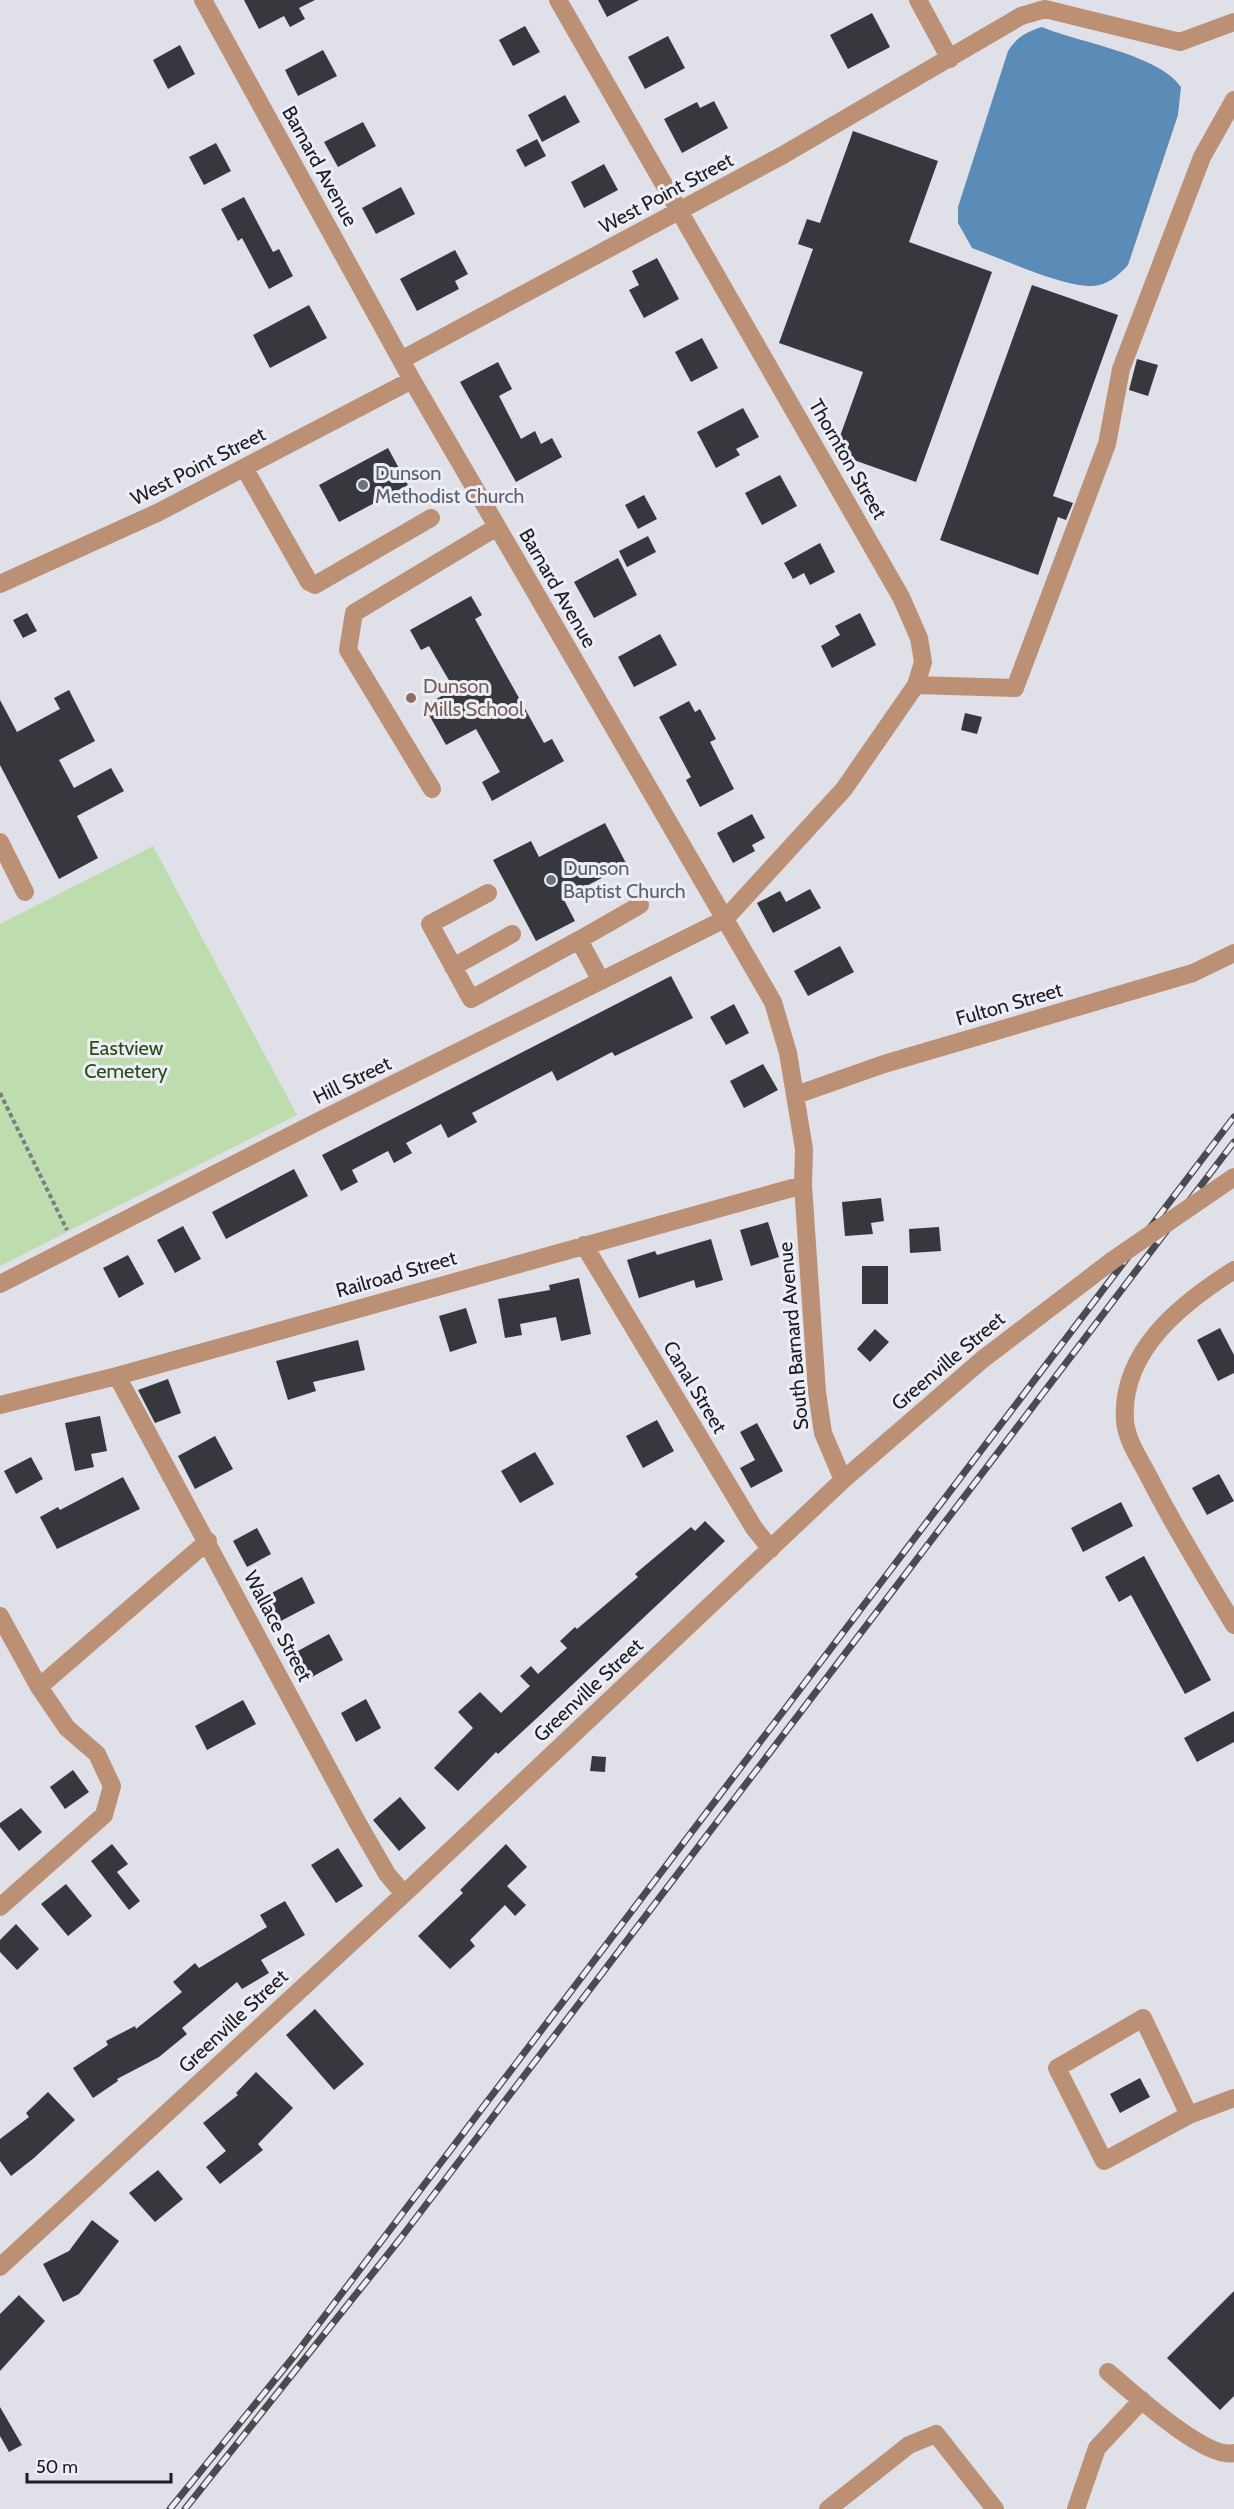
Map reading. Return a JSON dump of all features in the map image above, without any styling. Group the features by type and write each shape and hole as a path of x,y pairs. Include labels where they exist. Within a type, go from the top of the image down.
{"street":[{"name":"Barnard Avenue","path":"203,0 412,380 773,1002 796,1095 804,1149 803,1185"},
{"name":"Thornton Street","path":"558,0 901,597 919,638 923,662 916,685 844,789 725,919"},
{"path":"918,0 950,59"},
{"name":"West Point Street","path":"401,360 679,212 950,59 1020,16 1045,9 1180,42 1234,22"},
{"path":"916,685 1015,688 1107,444 1121,369 1202,157 1234,100"},
{"name":"West Point Street","path":"0,584 85,547 245,469 412,380"},
{"path":"245,469 309,582 315,585 431,518"},
{"path":"432,789 348,650 354,613 497,527"},
{"path":"0,842 25,892"},
{"path":"488,893 430,924 471,999 640,905"},
{"name":"Hill Street","path":"0,1284 725,919"},
{"path":"453,967 512,934"},
{"path":"579,940 601,981"},
{"name":"Fulton Street","path":"796,1095 884,1064 1193,973 1234,953"},
{"name":"Greenville Street","path":"0,2267 404,1894 843,1480 983,1359 1113,1260 1234,1177"},
{"name":"Railroad Street","path":"0,1405 117,1376 803,1185"},
{"name":"South Barnard Avenue","path":"803,1185 817,1392 823,1433 843,1480"},
{"name":"Canal Street","path":"584,1245 754,1528 771,1548"},
{"path":"1234,1270 1169,1318 1149,1340 1137,1364 1126,1397 1125,1420 1129,1438 1166,1510 1234,1625"},
{"name":"Wallace Street","path":"117,1376 208,1541 356,1820 387,1874 404,1894"},
{"path":"39,1687 208,1541"},
{"path":"0,1616 39,1687 67,1728 97,1754 112,1786 104,1815 0,1907"},
{"path":"1189,2115 1143,2018 1057,2068 1104,2161 1189,2115 1234,2098"},
{"path":"1108,2372 1170,2424 1202,2444 1229,2454 1234,2453"},
{"path":"1076,2509 1097,2448 1142,2400"},
{"path":"828,2509 909,2445 936,2434 995,2509"}],"path":[{"path":"0,1093 75,1245"}],"green space":[{"name":"Eastview Cemetery","path":"153,846 297,1115 0,1266 0,924"}],"water":[{"path":"1042,27 1137,58 1155,66 1181,87 1178,115 1128,265 1104,284 1093,286 1066,282 972,248 958,223 958,207 1008,51 1022,36"}],"building":[{"path":"244,0 315,0 299,8 305,19 290,27 284,16 259,29"},
{"path":"598,0 639,0 607,17"},
{"path":"872,13 890,47 848,69 830,35"},
{"path":"525,26 540,52 513,66 499,40"},
{"path":"668,36 685,68 645,89 628,57"},
{"path":"180,45 195,74 168,89 153,60"},
{"path":"323,50 337,76 298,96 285,70"},
{"path":"565,95 580,122 542,142 528,115"},
{"path":"714,101 728,128 682,153 664,119 697,102 700,108"},
{"path":"363,122 376,146 338,167 324,142"},
{"path":"853,131 938,161 909,242 992,272 916,482 834,453 863,372 779,343 813,249 798,244 807,219 820,223"},
{"path":"537,139 546,156 525,167 516,150"},
{"path":"216,143 231,171 204,185 189,157"},
{"path":"604,164 618,190 584,208 571,182"},
{"path":"401,187 415,214 376,234 362,208"},
{"path":"244,197 273,252 279,249 293,276 269,289 242,238 238,241 221,209"},
{"path":"455,250 468,274 455,281 459,289 417,311 400,279"},
{"path":"657,258 679,299 644,318 629,290 639,285 632,271"},
{"path":"1032,285 1118,315 1053,496 1073,503 1066,520 1058,517 1038,575 940,540"},
{"path":"309,305 327,338 270,368 253,335"},
{"path":"702,338 718,368 691,382 675,352"},
{"path":"1137,359 1158,365 1148,396 1129,390"},
{"path":"498,362 512,389 499,396 521,439 535,431 541,444 552,438 562,457 516,482 460,382"},
{"path":"743,408 759,437 736,449 740,455 716,468 697,432"},
{"name":"Dunson Methodist Church","path":"388,448 408,485 339,522 319,485"},
{"path":"780,475 797,506 762,525 745,493"},
{"path":"644,495 657,519 638,529 625,505"},
{"path":"648,536 656,552 627,567 619,551"},
{"path":"820,543 835,572 810,585 804,573 793,579 784,563"},
{"path":"618,558 637,595 594,618 574,582"},
{"path":"471,596 482,615 475,619 544,743 552,739 564,761 492,801 482,782 500,772 476,729 446,745 424,706 454,689 429,646 421,650 410,630"},
{"path":"27,613 37,631 23,638 13,620"},
{"path":"860,613 876,645 832,668 821,646 840,635 835,626"},
{"path":"660,634 677,665 634,687 618,657"},
{"path":"69,690 95,741 59,760 74,788 111,768 124,791 77,816 98,858 59,879 0,765 0,700 17,732 60,709 54,698"},
{"path":"689,701 695,712 700,709 716,739 710,742 734,789 700,807 686,780 691,777 659,717"},
{"path":"965,713 982,717 977,734 961,730"},
{"path":"752,814 765,838 752,845 755,851 733,863 717,833"},
{"name":"Dunson Baptist Church","path":"605,823 627,865 563,898 575,921 536,941 493,860 531,841 539,857"},
{"path":"810,889 821,908 773,933 757,903 780,891 786,902"},
{"path":"840,946 854,972 808,996 794,971"},
{"path":"671,976 693,1018 615,1056 612,1052 557,1081 552,1071 472,1113 477,1122 448,1138 441,1124 406,1143 412,1153 394,1163 388,1151 352,1170 358,1182 341,1191 322,1155"},
{"path":"734,1004 749,1033 726,1045 710,1017"},
{"path":"763,1064 778,1090 744,1108 730,1081"},
{"path":"294,1169 308,1196 226,1239 212,1212"},
{"path":"881,1198 884,1221 871,1223 873,1234 845,1236 842,1202"},
{"path":"768,1222 779,1257 751,1266 740,1230"},
{"path":"183,1226 201,1259 175,1273 157,1240"},
{"path":"939,1227 941,1251 910,1253 909,1229"},
{"path":"711,1239 723,1280 696,1288 694,1280 639,1298 627,1260 655,1251 657,1255"},
{"path":"128,1255 144,1284 119,1298 103,1268"},
{"path":"862,1266 888,1266 888,1304 862,1304"},
{"path":"579,1278 591,1334 561,1341 556,1317 520,1324 522,1335 505,1338 498,1299 550,1290 549,1285"},
{"path":"466,1308 477,1343 450,1352 439,1316"},
{"path":"1220,1328 1234,1355 1234,1373 1218,1381 1197,1340"},
{"path":"875,1329 889,1342 870,1362 857,1349"},
{"path":"358,1340 365,1370 313,1382 316,1391 288,1400 276,1361"},
{"path":"168,1379 181,1413 155,1423 138,1390"},
{"path":"100,1416 107,1451 91,1454 94,1467 75,1471 65,1423"},
{"path":"657,1420 674,1451 643,1468 626,1436"},
{"path":"757,1423 783,1471 751,1488 740,1468 755,1460 740,1432"},
{"path":"215,1436 233,1469 195,1489 178,1456"},
{"path":"535,1452 554,1484 520,1503 501,1471"},
{"path":"31,1457 43,1479 16,1494 4,1471"},
{"path":"1219,1474 1234,1501 1207,1515 1192,1488"},
{"path":"123,1477 140,1509 57,1549 40,1517 58,1507 60,1510"},
{"path":"1121,1502 1133,1526 1083,1552 1071,1528"},
{"path":"705,1521 725,1541 498,1754 496,1752 458,1791 434,1768 473,1728 458,1712 480,1692 501,1713 530,1686 520,1676 531,1666 538,1674 567,1648 560,1641 575,1627 577,1629 638,1577 635,1574 691,1527 695,1531"},
{"path":"257,1528 271,1554 247,1567 233,1541"},
{"path":"1144,1556 1211,1680 1185,1694 1131,1595 1119,1602 1105,1577"},
{"path":"302,1577 315,1603 277,1623 264,1597"},
{"path":"329,1634 343,1660 310,1678 296,1652"},
{"path":"366,1699 381,1728 356,1742 341,1713"},
{"path":"243,1700 256,1724 207,1750 195,1726"},
{"path":"1234,1711 1234,1742 1197,1762 1184,1738"},
{"path":"592,1756 606,1757 605,1772 590,1771"},
{"path":"73,1770 89,1792 65,1809 50,1787"},
{"path":"400,1797 426,1828 399,1851 373,1820"},
{"path":"21,1808 42,1832 19,1851 0,1827 0,1823"},
{"path":"112,1844 128,1864 117,1872 140,1901 129,1910 91,1861"},
{"path":"506,1844 527,1867 507,1886 526,1905 515,1916 505,1905 470,1940 475,1946 450,1969 418,1936 463,1893 460,1890"},
{"path":"338,1848 363,1886 336,1903 311,1865"},
{"path":"66,1884 92,1916 68,1936 41,1904"},
{"path":"285,1901 305,1935 261,1960 269,1973 242,1989 237,1982 182,2028 187,2034 159,2057 117,2079 118,2081 93,2098 73,2068 108,2045 106,2041 135,2026 136,2029 182,1992 173,1982 195,1963 199,1968 267,1927 260,1915"},
{"path":"16,1924 39,1949 17,1970 0,1952 0,1940"},
{"path":"315,2009 364,2064 334,2090 286,2035"},
{"path":"256,2072 293,2108 258,2144 263,2150 220,2184 206,2167 226,2151 203,2123 238,2095 236,2093"},
{"path":"1140,2078 1150,2097 1120,2113 1110,2094"},
{"path":"48,2092 75,2120 11,2176 0,2161 0,2139 29,2117 26,2113"},
{"path":"158,2170 183,2199 155,2222 129,2193"},
{"path":"92,2220 119,2241 79,2294 63,2302 43,2264 69,2251"},
{"path":"1234,2291 1234,2396 1220,2410 1167,2358"},
{"path":"19,2295 45,2321 0,2371 0,2314"},
{"path":"0,2407 22,2445 9,2452 0,2436"}],"railway":[{"path":"170,2509 295,2355 1234,1117"},
{"path":"185,2509 400,2239 1234,1142"}],"place":[{"name":"Dunson Methodist Church","path":"363,485"},
{"name":"Dunson Mills School","path":"411,698"},
{"name":"Dunson Baptist Church","path":"551,880"}]}
